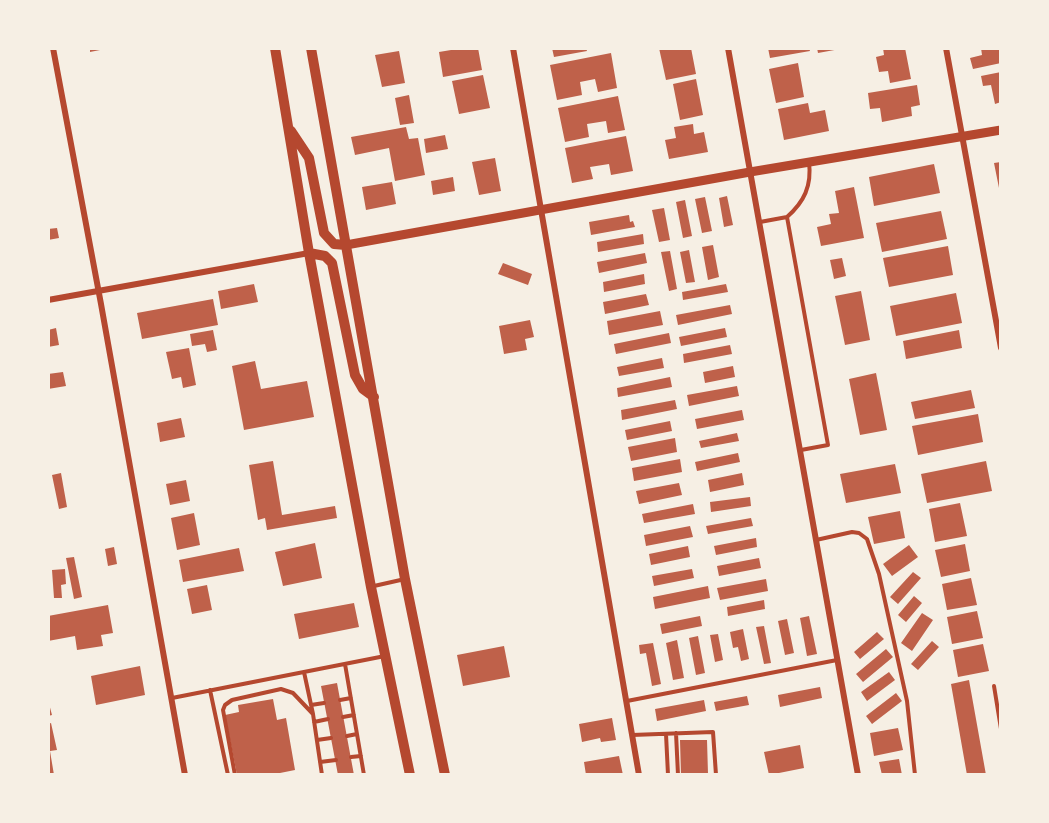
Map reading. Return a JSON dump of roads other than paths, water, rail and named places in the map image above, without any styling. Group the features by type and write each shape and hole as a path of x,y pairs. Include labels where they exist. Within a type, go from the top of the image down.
{"main road":[{"path":"275,48 309,254 371,587 410,775"},
{"path":"311,48 405,579 445,775"},
{"path":"288,126 309,158 324,233 334,244 346,245"},
{"path":"309,254 323,255 332,263 355,375 363,389 374,397"}],"street":[{"path":"53,48 186,775"},
{"path":"513,48 639,775"},
{"path":"728,48 857,775"},
{"path":"946,48 1001,348"},
{"path":"346,245 750,172 1001,130"},
{"path":"48,300 309,254"}],"lane":[{"path":"759,222 787,217 802,200 810,175 809,162"},
{"path":"787,217 828,445 800,450"},
{"path":"816,540 852,532 859,533 867,539 879,574 907,701 915,775"},
{"path":"371,587 405,579"},
{"path":"172,699 386,656"},
{"path":"626,701 837,660"},
{"path":"345,664 363,775"},
{"path":"304,672 322,775"},
{"path":"994,686 1001,729"},
{"path":"235,775 225,705 232,700 281,689 293,693 313,714"},
{"path":"210,690 228,775"},
{"path":"340,700 351,698"},
{"path":"311,705 324,703"},
{"path":"343,717 354,715"},
{"path":"314,722 328,719"},
{"path":"632,735 713,732 716,775"},
{"path":"676,733 678,775"},
{"path":"347,736 357,734"},
{"path":"666,734 668,775"},
{"path":"317,740 331,738"},
{"path":"351,757 361,756"},
{"path":"320,762 336,760"}]}
